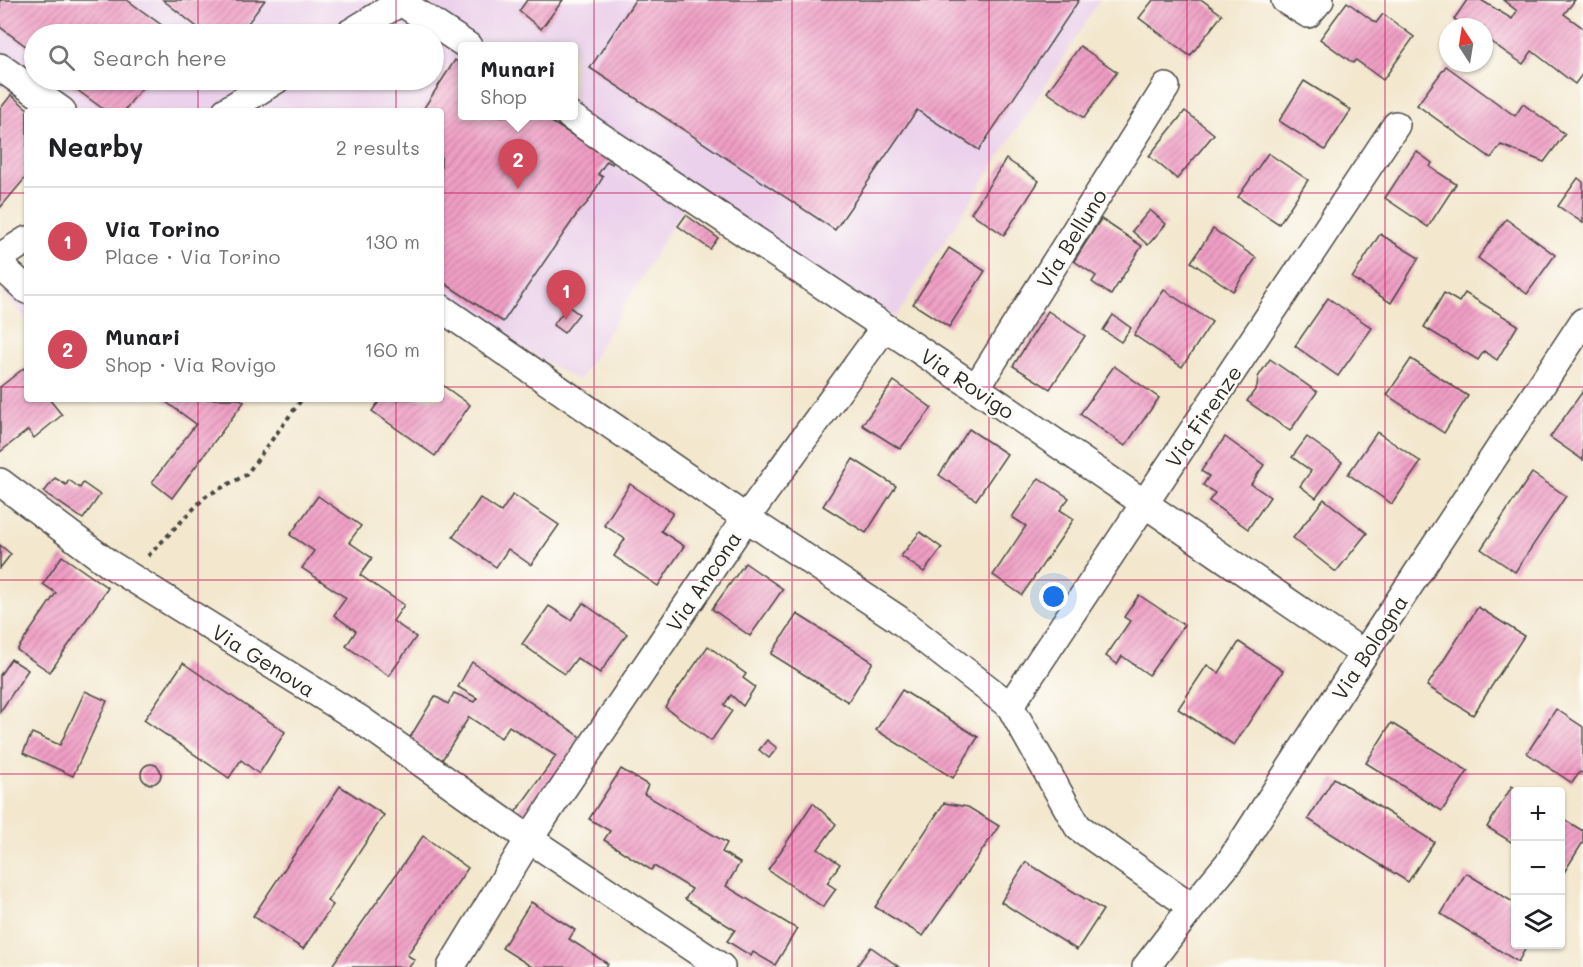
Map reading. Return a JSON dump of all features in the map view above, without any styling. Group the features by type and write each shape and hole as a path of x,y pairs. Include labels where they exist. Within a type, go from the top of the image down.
{"street":[{"path":"1285,0 1308,14 1320,0"},
{"path":"364,24 402,1 436,24"},
{"path":"444,30 462,42"},
{"path":"0,67 24,84"},
{"name":"Via Belluno","path":"976,388 1166,87"},
{"path":"32,90 58,108"},
{"path":"231,108 260,90"},
{"name":"Via Rovigo","path":"576,120 976,388 1364,654"},
{"name":"Via Firenze","path":"1010,706 1396,125"},
{"path":"0,257 24,242"},
{"path":"0,265 24,287"},
{"path":"444,310 898,620 1010,706 1078,827 1192,907"},
{"name":"Via Bologna","path":"1146,967 1232,860 1364,654 1583,322"},
{"name":"Via Ancona","path":"529,839 746,518 884,328"},
{"name":"Via Genova","path":"0,482 102,559 361,720 529,839 721,967"},
{"path":"451,967 529,839"}],"path":[{"path":"128,576 206,496 246,475 300,402"}],"shaded area":[{"path":"0,0 1100,0 896,317 685,205 579,381 444,304 444,108 33,108 0,85"},
{"path":"24,278 24,317 3,293"}],"building":[{"path":"0,0 127,0 160,24 24,24 24,45 0,27"},
{"path":"163,0 265,0 247,24 193,24"},
{"path":"527,0 563,0 541,29 519,11"},
{"path":"635,0 1079,0 979,150 917,110 835,230 590,68"},
{"path":"1153,0 1202,0 1222,15 1190,56 1139,18"},
{"path":"1467,0 1481,0 1512,19 1517,11 1503,0 1575,0 1564,14 1583,28 1583,73 1575,84 1532,51 1523,64 1493,43 1493,18 1455,18"},
{"path":"1347,2 1376,23 1383,14 1414,37 1383,80 1356,60 1353,63 1320,39"},
{"path":"1080,46 1117,72 1084,118 1047,92"},
{"path":"455,60 458,62 458,120 548,120 614,161 612,164 607,161 598,174 603,177 588,202 577,214 503,322 444,283 444,108 424,108 436,90 444,90 444,77"},
{"path":"1442,72 1454,72 1515,116 1523,104 1565,134 1544,162 1501,145 1491,158 1417,105"},
{"path":"1304,81 1351,110 1325,150 1279,121"},
{"path":"77,90 140,90 126,108 102,108"},
{"path":"11,95 26,108 24,108 24,180 0,208 0,109"},
{"path":"1185,111 1214,134 1177,179 1149,156"},
{"path":"1416,151 1432,163 1430,167 1456,184 1428,227 1385,198"},
{"path":"1268,153 1308,180 1279,224 1238,197"},
{"path":"1006,159 1039,181 1004,235 971,213"},
{"path":"1578,178 1583,182 1583,223 1558,206"},
{"path":"1150,210 1166,224 1148,245 1132,231"},
{"path":"686,215 718,238 710,249 678,226"},
{"path":"1101,219 1142,246 1111,295 1092,282 1096,276 1074,261"},
{"path":"1506,219 1555,255 1527,294 1478,258"},
{"path":"1213,229 1256,258 1233,291 1191,262"},
{"path":"1380,234 1419,258 1391,303 1352,278"},
{"path":"949,248 985,271 949,327 913,304"},
{"path":"1164,290 1212,322 1182,367 1134,335"},
{"path":"1444,293 1459,302 1465,293 1518,325 1497,360 1484,351 1478,360 1424,327"},
{"path":"1328,298 1372,328 1338,376 1295,346"},
{"path":"568,306 579,314 564,333 553,325"},
{"path":"1048,311 1085,336 1050,389 1013,366"},
{"path":"1113,315 1131,328 1121,342 1103,330"},
{"path":"1270,359 1317,392 1290,431 1247,401 1257,387 1258,377"},
{"path":"1411,359 1468,396 1444,433 1387,395"},
{"path":"1114,366 1159,398 1125,446 1080,414"},
{"path":"24,368 24,402 51,402 62,415 34,438 28,430 0,452 0,387"},
{"path":"894,381 932,408 900,449 862,425"},
{"path":"444,386 470,405 435,456 372,411 379,402 444,402"},
{"path":"1583,391 1583,460 1550,437"},
{"path":"166,402 244,402 172,498 152,482 196,424"},
{"path":"969,429 1007,454 976,500 939,475"},
{"path":"1377,432 1421,462 1392,504 1348,474"},
{"path":"1225,437 1264,465 1251,484 1270,497 1248,529 1209,501 1215,493 1203,485 1209,476 1201,471"},
{"path":"1307,437 1342,462 1316,498 1300,486 1311,471 1292,457"},
{"path":"853,459 896,486 866,533 823,506"},
{"path":"1532,473 1566,496 1515,572 1481,549"},
{"path":"55,478 66,485 69,480 80,488 83,483 100,495 83,519 44,492"},
{"path":"1039,478 1069,498 1060,510 1074,519 1022,595 993,575 1026,526 1012,517"},
{"path":"630,484 673,513 661,531 684,546 658,586 614,556 625,539 604,525"},
{"path":"513,494 559,525 531,565 508,549 496,567 453,537 480,498 501,512"},
{"path":"318,496 361,526 349,542 372,558 360,575 404,605 393,621 416,637 389,676 346,646 356,631 334,615 346,598 302,568 314,551 290,535"},
{"path":"1324,499 1367,533 1336,572 1293,538"},
{"path":"920,532 942,548 924,572 901,556"},
{"path":"0,545 11,554 0,568"},
{"path":"62,556 108,588 50,672 17,650 56,593 43,584"},
{"path":"745,563 783,589 750,636 712,609"},
{"path":"1139,595 1184,625 1149,675 1122,656 1117,664 1106,656 1130,621 1124,617"},
{"path":"583,603 627,634 600,673 577,658 565,674 522,644 549,606 571,620"},
{"path":"1478,607 1524,636 1473,715 1427,686"},
{"path":"797,614 873,662 848,702 771,654"},
{"path":"1239,642 1283,671 1234,745 1178,709 1207,665 1219,673"},
{"path":"708,646 746,674 743,678 755,687 743,706 731,695 724,705 732,711 711,741 665,707"},
{"path":"11,659 28,670 0,712 0,675"},
{"path":"472,662 588,742 532,832 509,821 556,756 509,726 501,738 469,717 442,760 409,739 435,696 448,704 454,693 474,702 477,698 458,687"},
{"path":"183,663 285,732 259,774 241,760 229,778 144,720"},
{"path":"902,690 978,737 953,778 876,730"},
{"path":"85,691 107,701 73,776 23,753 32,733 60,745"},
{"path":"1556,709 1583,727 1583,774 1580,772 1572,783 1527,753"},
{"path":"1391,723 1468,771 1442,811 1366,763"},
{"path":"767,740 777,748 769,758 759,750"},
{"path":"151,764 158,767 161,774 158,781 151,784 144,781 141,774 144,767"},
{"path":"621,769 648,785 644,794 727,843 722,852 740,863 726,886 797,929 775,965 753,952 751,956 727,941 735,930 685,899 692,889 654,866 651,870 604,840 610,831 589,819"},
{"path":"1334,778 1434,842 1408,882 1308,819"},
{"path":"340,786 384,815 327,901 333,905 303,949 253,916"},
{"path":"1511,788 1511,842 1487,827"},
{"path":"813,803 836,824 818,849 840,864 827,883 836,889 823,907 768,870"},
{"path":"944,803 968,807 999,826 923,936 875,907"},
{"path":"1565,820 1583,831 1583,842 1565,871"},
{"path":"423,836 468,868 407,955 415,960 409,967 331,967"},
{"path":"1026,862 1103,910 1077,950 1001,902"},
{"path":"1466,873 1511,901 1511,949 1525,949 1518,962 1441,914"},
{"path":"531,902 575,930 569,939 608,964 606,967 532,967 502,948"},
{"path":"871,947 899,967 856,967"}],"place":[{"name":"Munari","path":"518,189"},
{"name":"Via Torino","path":"566,320"}]}
